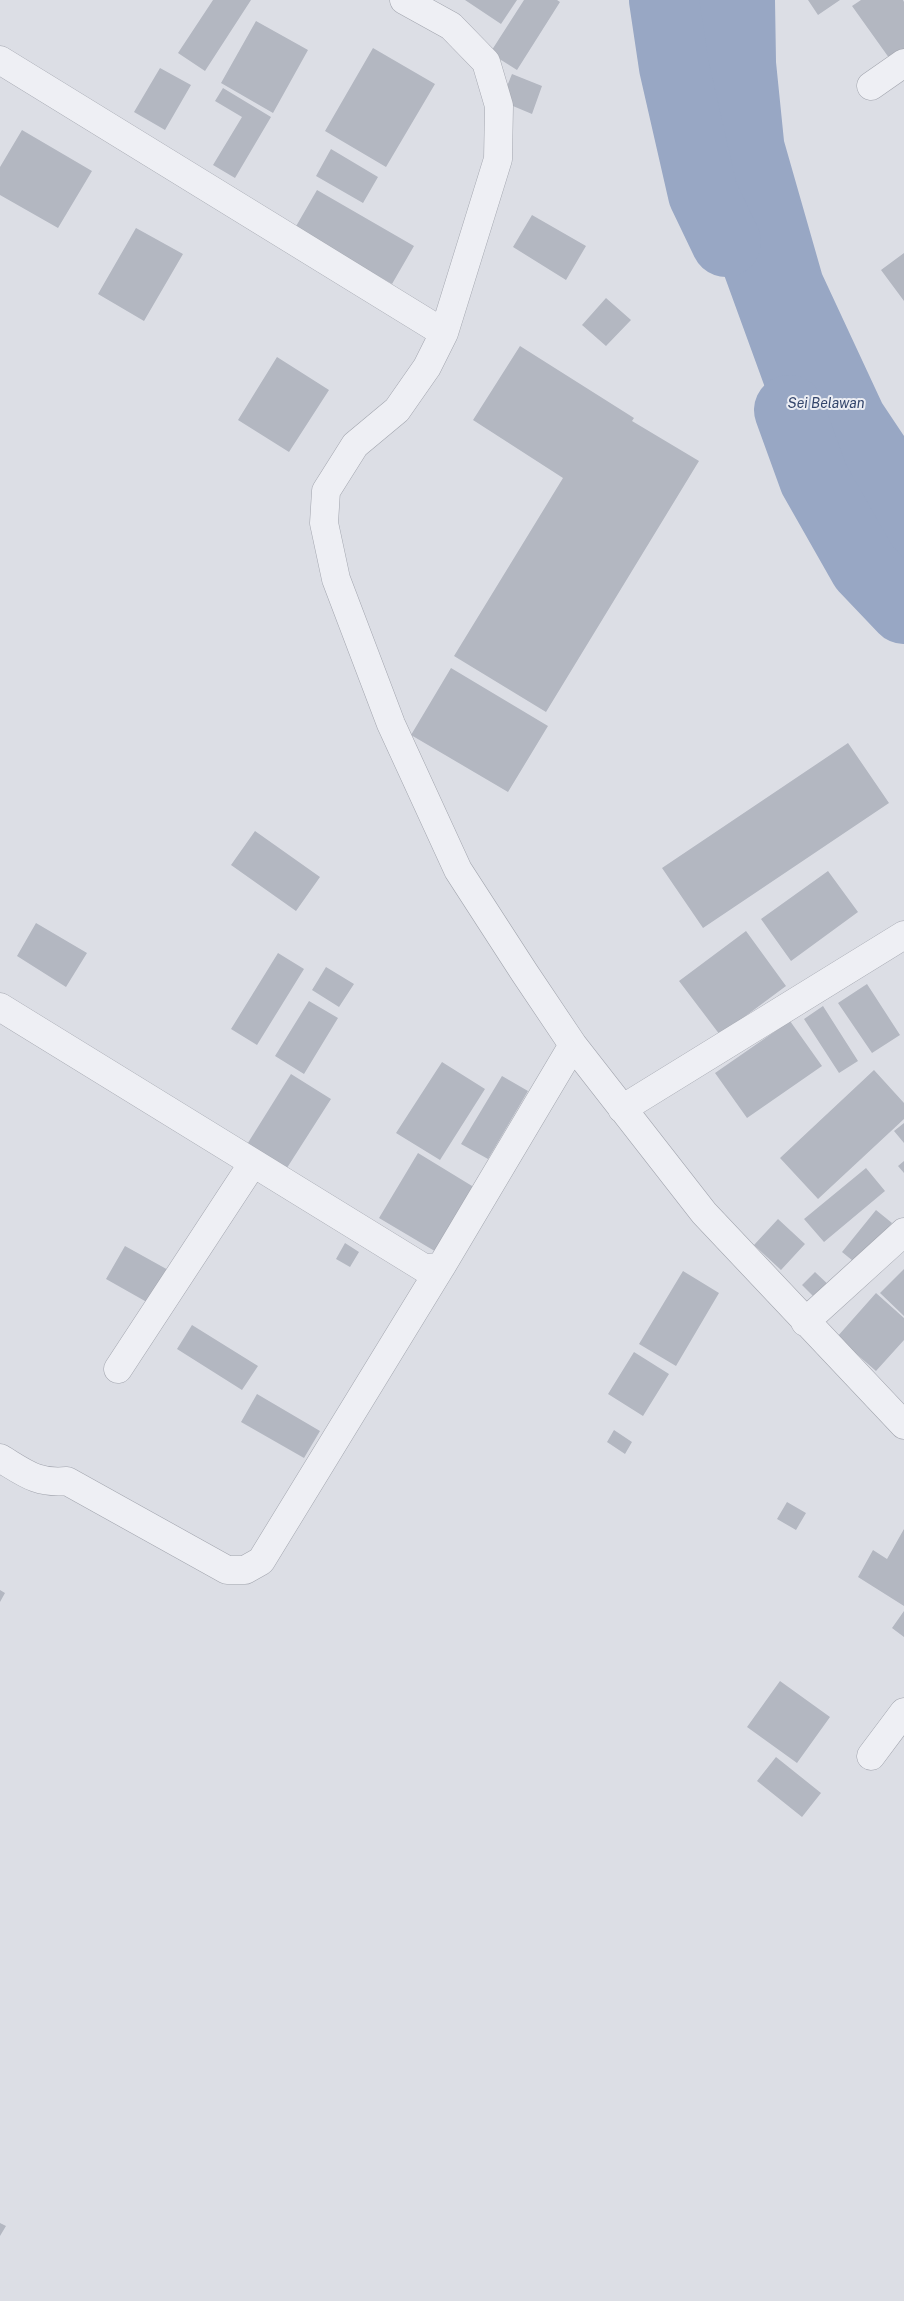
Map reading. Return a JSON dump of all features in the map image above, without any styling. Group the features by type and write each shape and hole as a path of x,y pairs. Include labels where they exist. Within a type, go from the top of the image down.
{"street":[{"path":"404,0 450,26 486,62 499,106 498,159 444,333 427,367 397,410 355,445 326,491 324,523 336,579 391,724 458,870 573,1045 704,1213 904,1425"},
{"path":"0,60 444,333"},
{"path":"871,86 904,63"},
{"path":"622,1109 904,935"},
{"path":"0,1007 424,1268 441,1267"},
{"path":"0,1458 34,1478 51,1482 67,1481 227,1570 246,1570 261,1561 441,1267 573,1045"},
{"path":"118,1369 253,1163"},
{"path":"805,1322 904,1232"},
{"path":"872,1756 904,1712"}],"water":[{"name":"Sei Belawan","path":"676,0 775,0 776,62 784,141 822,274 882,403 904,436 904,597 835,515 779,426 699,206"}],"building":[{"path":"213,0 251,0 205,71 178,53"},
{"path":"465,0 517,0 501,24"},
{"path":"524,0 557,0 560,2 517,70 490,53"},
{"path":"808,0 840,0 818,15"},
{"path":"861,0 903,0 904,2 904,53 892,62 852,6"},
{"path":"256,21 308,50 273,113 221,83"},
{"path":"373,48 435,84 386,167 325,131"},
{"path":"160,68 191,85 165,130 134,112"},
{"path":"512,74 542,86 532,114 501,101"},
{"path":"223,88 271,117 235,178 213,165 242,117 215,101"},
{"path":"22,130 92,171 58,228 0,195 0,167"},
{"path":"331,149 378,177 363,203 316,176"},
{"path":"317,190 414,246 392,284 295,228"},
{"path":"532,215 586,246 566,280 513,247"},
{"path":"136,228 183,254 144,321 98,294"},
{"path":"904,253 904,301 881,270"},
{"path":"606,298 631,320 606,346 582,325"},
{"path":"520,346 634,418 632,421 699,461 546,712 454,656 563,478 473,420"},
{"path":"277,357 329,390 289,452 238,420"},
{"path":"451,668 548,726 508,792 411,735"},
{"path":"848,743 889,803 703,928 662,868"},
{"path":"255,831 320,877 296,911 231,865"},
{"path":"828,871 858,912 791,961 761,919"},
{"path":"36,923 87,953 66,987 17,956"},
{"path":"746,931 786,986 720,1035 679,981"},
{"path":"278,953 304,969 257,1045 231,1029"},
{"path":"326,967 354,984 339,1007 312,990"},
{"path":"867,984 900,1035 872,1053 838,1003"},
{"path":"309,1001 338,1018 304,1074 275,1056"},
{"path":"823,1006 858,1061 839,1073 804,1019"},
{"path":"790,1021 822,1066 747,1118 715,1073"},
{"path":"442,1062 485,1089 440,1160 396,1133"},
{"path":"874,1070 904,1103 904,1119 818,1199 780,1158"},
{"path":"291,1074 331,1099 285,1171 246,1146"},
{"path":"502,1076 528,1091 488,1159 461,1144"},
{"path":"904,1123 904,1143 894,1131"},
{"path":"418,1153 477,1189 438,1253 379,1218"},
{"path":"904,1161 904,1173 898,1166"},
{"path":"866,1168 885,1191 824,1242 804,1219"},
{"path":"876,1210 892,1223 858,1265 842,1252"},
{"path":"778,1219 805,1244 781,1270 754,1245"},
{"path":"345,1243 359,1252 350,1267 336,1259"},
{"path":"125,1246 170,1271 152,1305 106,1279"},
{"path":"904,1269 904,1316 880,1293"},
{"path":"683,1271 719,1293 676,1366 639,1344"},
{"path":"815,1272 832,1288 818,1301 802,1285"},
{"path":"876,1293 904,1318 904,1340 876,1371 837,1337"},
{"path":"192,1325 258,1366 242,1390 177,1349"},
{"path":"634,1352 669,1374 643,1416 608,1394"},
{"path":"257,1394 320,1431 304,1458 241,1422"},
{"path":"614,1430 632,1442 625,1454 607,1442"},
{"path":"787,1502 806,1513 796,1530 777,1519"},
{"path":"904,1529 904,1606 858,1577 873,1550 887,1559"},
{"path":"0,1590 5,1593 0,1602"},
{"path":"904,1611 904,1637 892,1628"},
{"path":"780,1681 830,1717 797,1763 747,1727"},
{"path":"776,1757 821,1793 802,1817 757,1781"},
{"path":"0,2223 6,2226 0,2236"}],"waterway":[{"name":"Sei Belawan","path":"664,0 674,67 703,194 726,242"},
{"name":"Sei Belawan","path":"789,410 814,479 864,567 904,609"}]}
